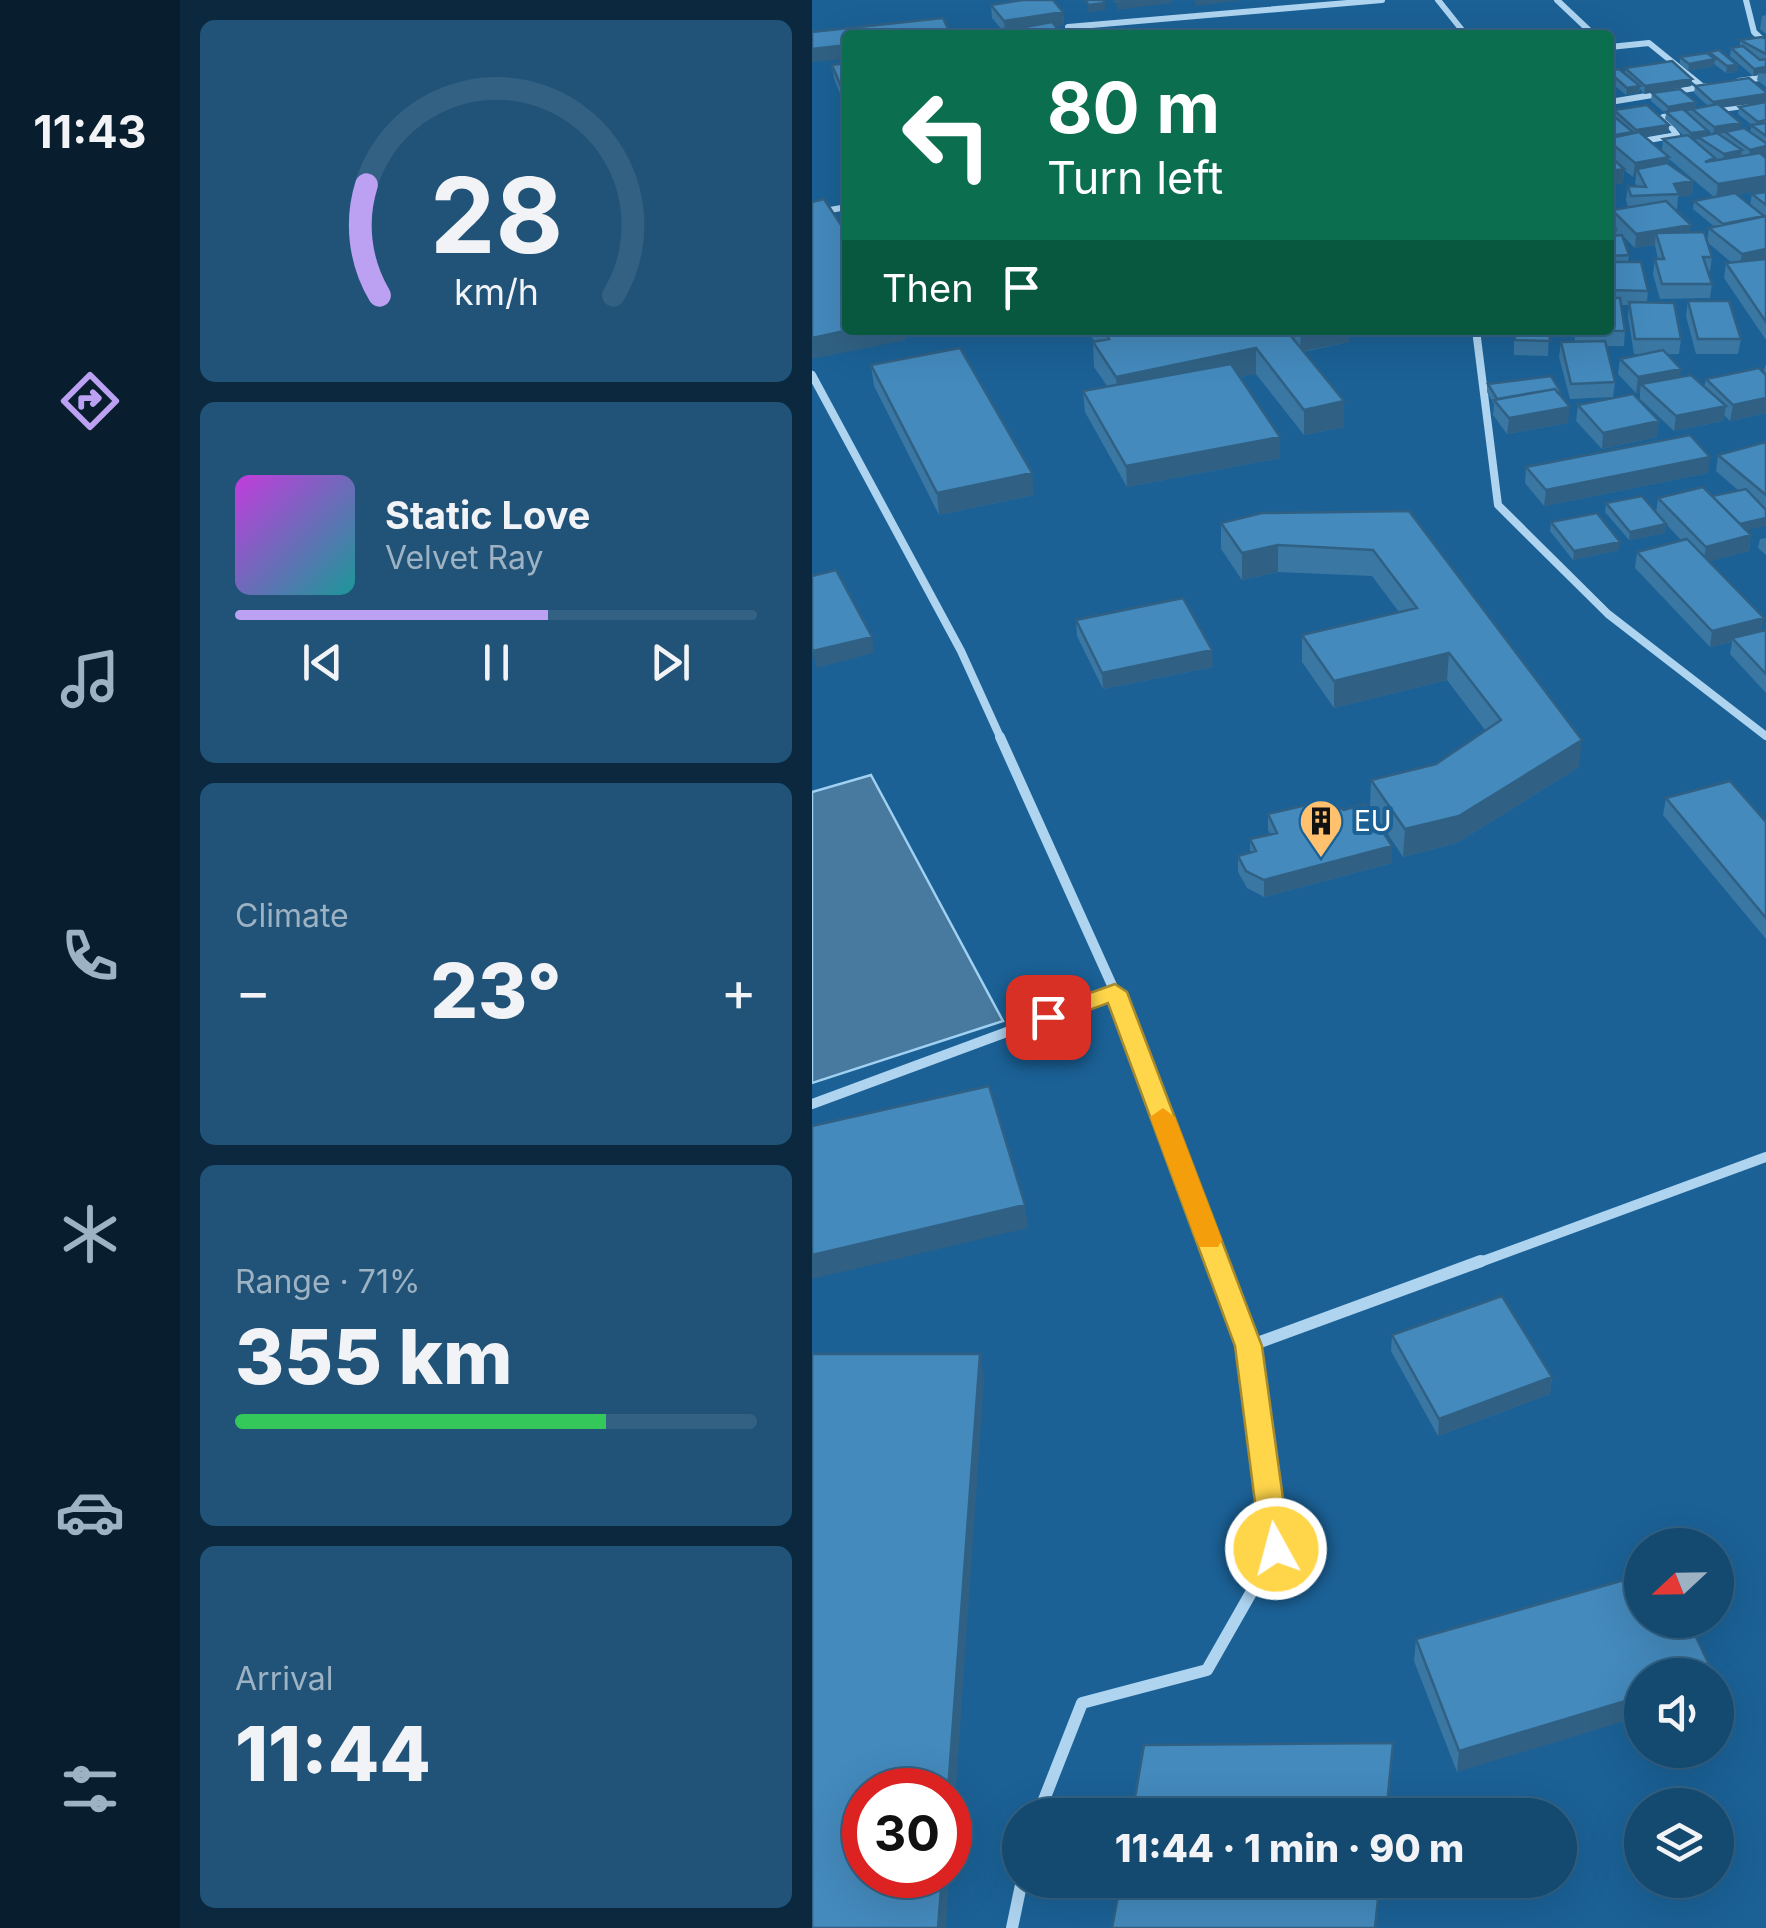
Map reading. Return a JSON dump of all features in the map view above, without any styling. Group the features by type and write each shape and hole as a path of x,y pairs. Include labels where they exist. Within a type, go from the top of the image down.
{"street":[{"path":"1069,30 1068,27 1382,0"},
{"path":"1438,0 1462,30"},
{"path":"1557,0 1589,30"},
{"path":"1746,0 1754,32 1766,44"},
{"path":"1614,47 1649,44 1702,86"},
{"path":"1734,82 1766,77"},
{"path":"1614,101 1718,84"},
{"path":"1626,144 1678,135 1663,118 1766,102"},
{"path":"812,213 842,208"},
{"path":"1477,335 1498,505 1608,614 1766,736"},
{"path":"812,375 816,393 960,651 1115,992 1249,1346 1276,1549 1207,1670 1082,1703 1045,1798"},
{"path":"812,1104 1115,992"},
{"path":"1249,1346 1766,1157"},
{"path":"1012,1928 1018,1898"}],"water":[{"path":"871,775 1003,1021 812,1083 812,792"}],"building":[{"path":"1053,0 1063,12 1004,21 991,5"},
{"path":"1086,0 1103,0 1105,3 1088,5"},
{"path":"943,18 949,30 842,30 842,46 812,49 812,32"},
{"path":"1052,22 1059,30 1028,30 1025,27"},
{"path":"1766,39 1766,54 1740,40"},
{"path":"1743,46 1760,60 1766,59 1766,67 1754,69 1731,48"},
{"path":"1719,50 1737,65 1727,66 1709,52"},
{"path":"1707,53 1715,59 1689,64 1680,57"},
{"path":"1672,61 1692,79 1645,86 1625,68"},
{"path":"842,64 842,89 832,65"},
{"path":"1619,69 1640,86 1627,88 1614,77 1614,70"},
{"path":"1749,78 1766,94 1713,102 1695,86"},
{"path":"1680,89 1696,102 1668,107 1652,93"},
{"path":"1766,102 1766,120 1758,122 1739,107"},
{"path":"1718,104 1741,123 1714,127 1692,109"},
{"path":"1647,105 1669,125 1636,130 1614,110"},
{"path":"1683,109 1708,131 1691,133 1666,112"},
{"path":"1616,118 1633,132 1614,135"},
{"path":"1766,123 1766,136 1751,125"},
{"path":"1744,128 1766,146 1750,150 1725,132"},
{"path":"1639,132 1669,157 1635,163 1614,145 1614,137"},
{"path":"1717,133 1742,150 1724,154 1698,137"},
{"path":"1688,135 1715,158 1705,162 1760,153 1766,158 1766,176 1718,184 1663,139"},
{"path":"1667,163 1693,181 1674,184 1679,194 1631,196 1628,186 1646,187 1637,169"},
{"path":"1766,192 1766,205 1752,194"},
{"path":"1735,193 1764,216 1723,224 1694,201"},
{"path":"824,199 842,226 842,332 812,338 812,202"},
{"path":"1666,201 1691,225 1636,234 1614,210"},
{"path":"1766,216 1766,249 1742,254 1709,228"},
{"path":"1704,232 1712,257 1703,257 1712,284 1662,284 1655,259 1664,259 1656,233"},
{"path":"1622,235 1629,255 1614,256 1614,236"},
{"path":"1766,259 1766,322 1726,263"},
{"path":"1614,262 1641,262 1648,291 1614,290"},
{"path":"1614,298 1620,298 1625,331 1614,331"},
{"path":"1688,301 1729,301 1741,339 1698,339"},
{"path":"1629,302 1674,303 1681,339 1635,339"},
{"path":"1106,335 1290,335 1344,401 1304,410 1256,348 1116,377 1093,342 1109,339"},
{"path":"1515,335 1549,335 1550,341 1515,340"},
{"path":"1605,341 1615,382 1571,384 1561,342"},
{"path":"960,348 1032,473 937,493 871,365"},
{"path":"1663,350 1681,369 1638,377 1620,359"},
{"path":"1231,364 1280,437 1126,466 1083,391"},
{"path":"1759,368 1766,375 1766,398 1733,405 1706,379"},
{"path":"1691,375 1726,406 1676,416 1641,384"},
{"path":"1551,376 1561,392 1555,389 1497,399 1488,384"},
{"path":"1555,389 1570,407 1509,418 1494,400"},
{"path":"1633,394 1659,421 1603,433 1578,405"},
{"path":"1690,435 1710,457 1546,490 1526,467"},
{"path":"1766,442 1766,495 1718,455"},
{"path":"1703,487 1751,535 1706,547 1658,498"},
{"path":"1746,489 1766,510 1766,518 1740,524 1712,496"},
{"path":"1642,496 1666,524 1630,532 1606,503"},
{"path":"1409,511 1582,740 1459,816 1405,829 1371,780 1436,764 1501,720 1449,653 1334,681 1302,635 1417,608 1373,550 1278,545 1242,553 1221,523 1262,513"},
{"path":"1597,513 1620,542 1574,551 1551,522"},
{"path":"1687,539 1764,618 1712,631 1637,552"},
{"path":"836,570 872,637 813,651 812,576"},
{"path":"1183,598 1212,650 1102,673 1076,620"},
{"path":"1766,630 1766,674 1732,638"},
{"path":"1730,781 1766,822 1766,918 1666,798"},
{"name":"EU","path":"1324,801 1344,810 1365,804 1392,846 1264,880 1246,871 1238,856 1256,851 1250,839 1277,833 1268,814"},
{"path":"989,1086 1025,1205 812,1255 812,1126"},
{"path":"1502,1296 1552,1377 1439,1419 1392,1335"},
{"path":"812,1354 980,1354 950,1768 842,1768 842,1898 940,1898 938,1928 812,1928"},
{"path":"1624,1580 1624,1638 1697,1638 1706,1658 1624,1658 1624,1701 1459,1751 1416,1639"},
{"path":"1393,1743 1388,1798 1135,1798 1144,1745"},
{"path":"1118,1898 1378,1898 1375,1928 1112,1928"}],"slow traffic":[{"path":"1163,1117 1209,1240"}],"place":[{"name":"EU","path":"1321,859"}],"route":[{"path":"1048,1017 1115,992 1249,1346 1276,1549"}]}
